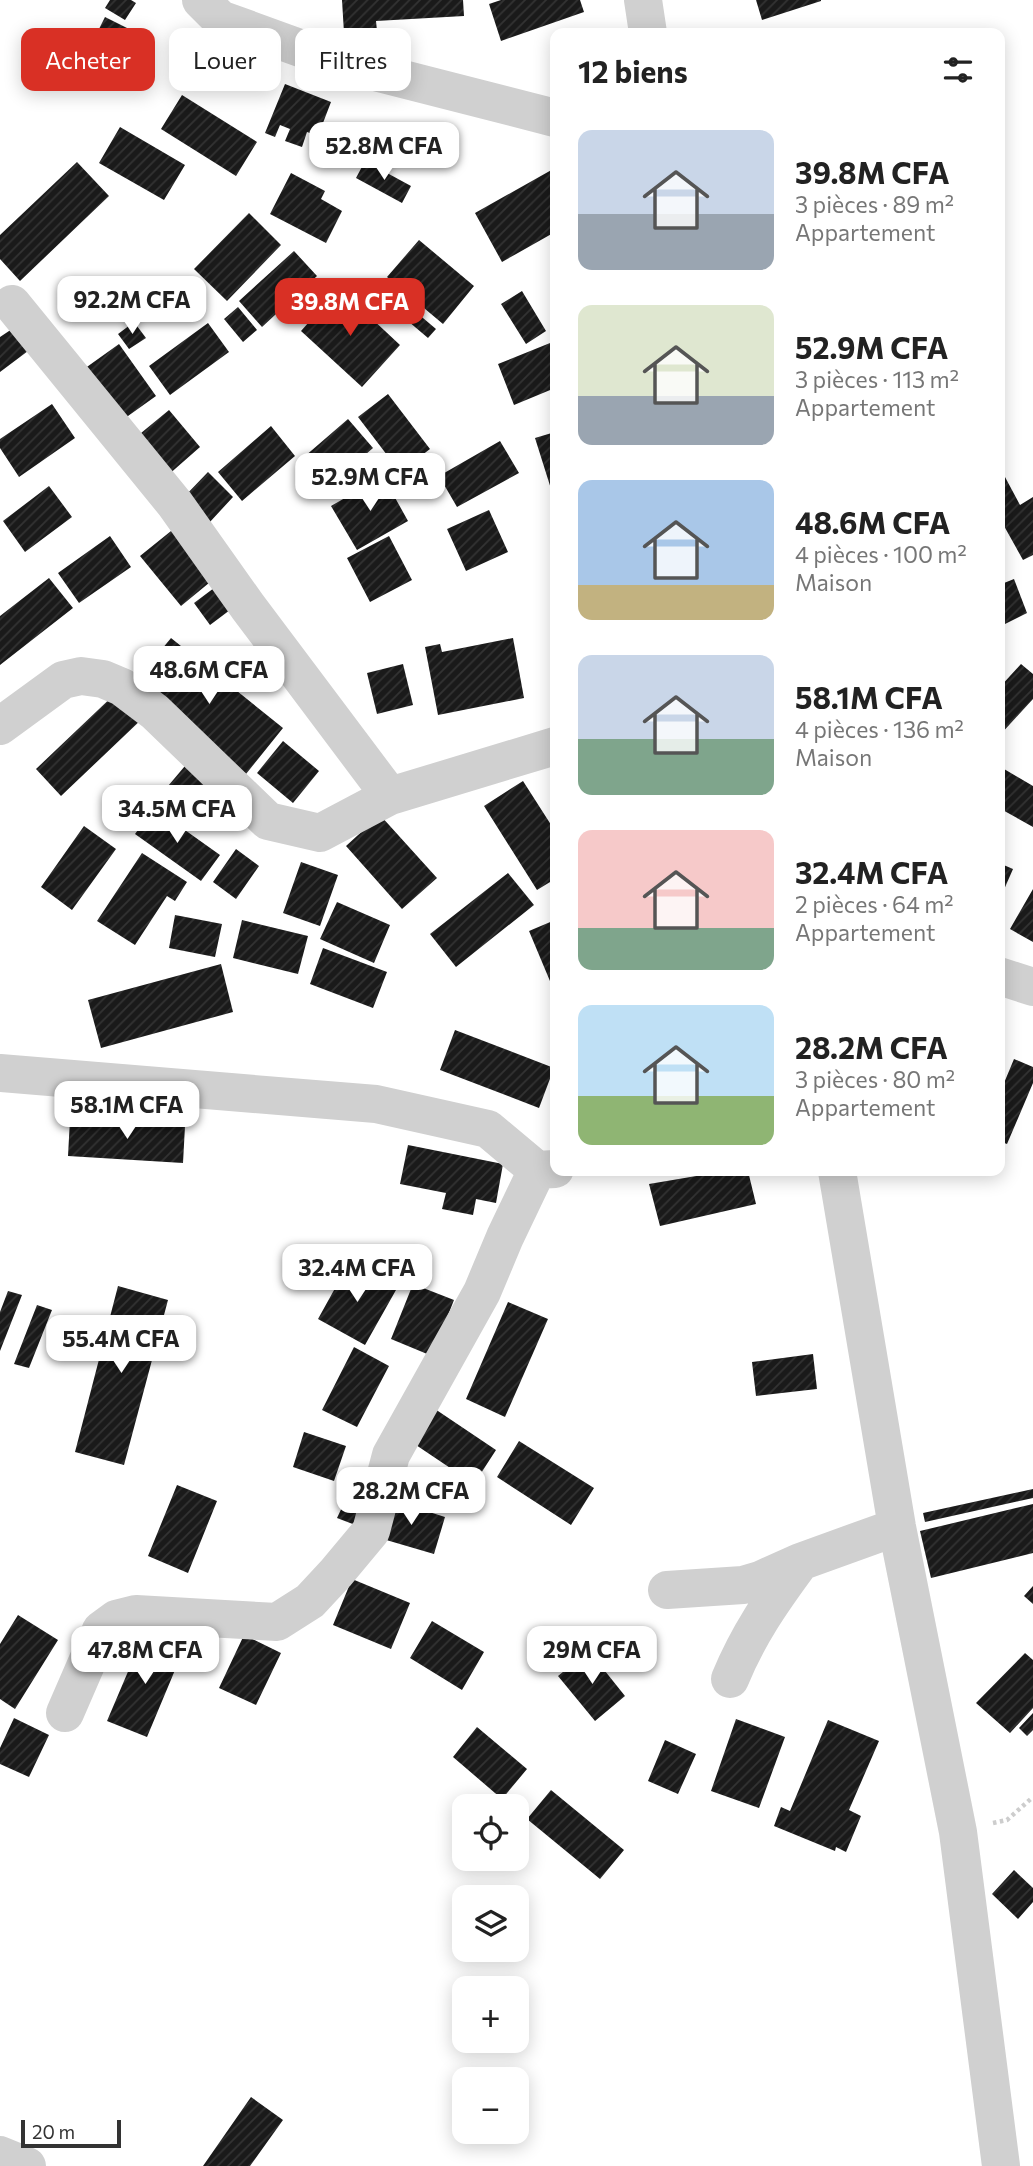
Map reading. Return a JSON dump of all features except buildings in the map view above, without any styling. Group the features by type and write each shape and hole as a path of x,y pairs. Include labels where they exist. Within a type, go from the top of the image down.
{"street":[{"path":"201,0 219,19 344,64 550,117"},
{"path":"643,0 648,28"},
{"path":"12,304 175,504 248,607 390,796"},
{"path":"0,726 63,680 81,676 103,679 122,687 155,712 268,821 320,833 390,796 550,748"},
{"path":"1005,978 1033,987"},
{"path":"0,1073 376,1104 488,1129 546,1169 505,1237 482,1292 391,1455 371,1531 336,1573 310,1601 278,1622 136,1614 116,1619 101,1630 65,1713"},
{"path":"838,1176 897,1528 958,1832 1001,2166"},
{"path":"667,1590 743,1585 897,1528"},
{"path":"730,1679 743,1646 800,1562"},
{"path":"0,2155 27,2166"}],"path":[{"path":"958,1832 1007,1820 1033,1797"}]}
